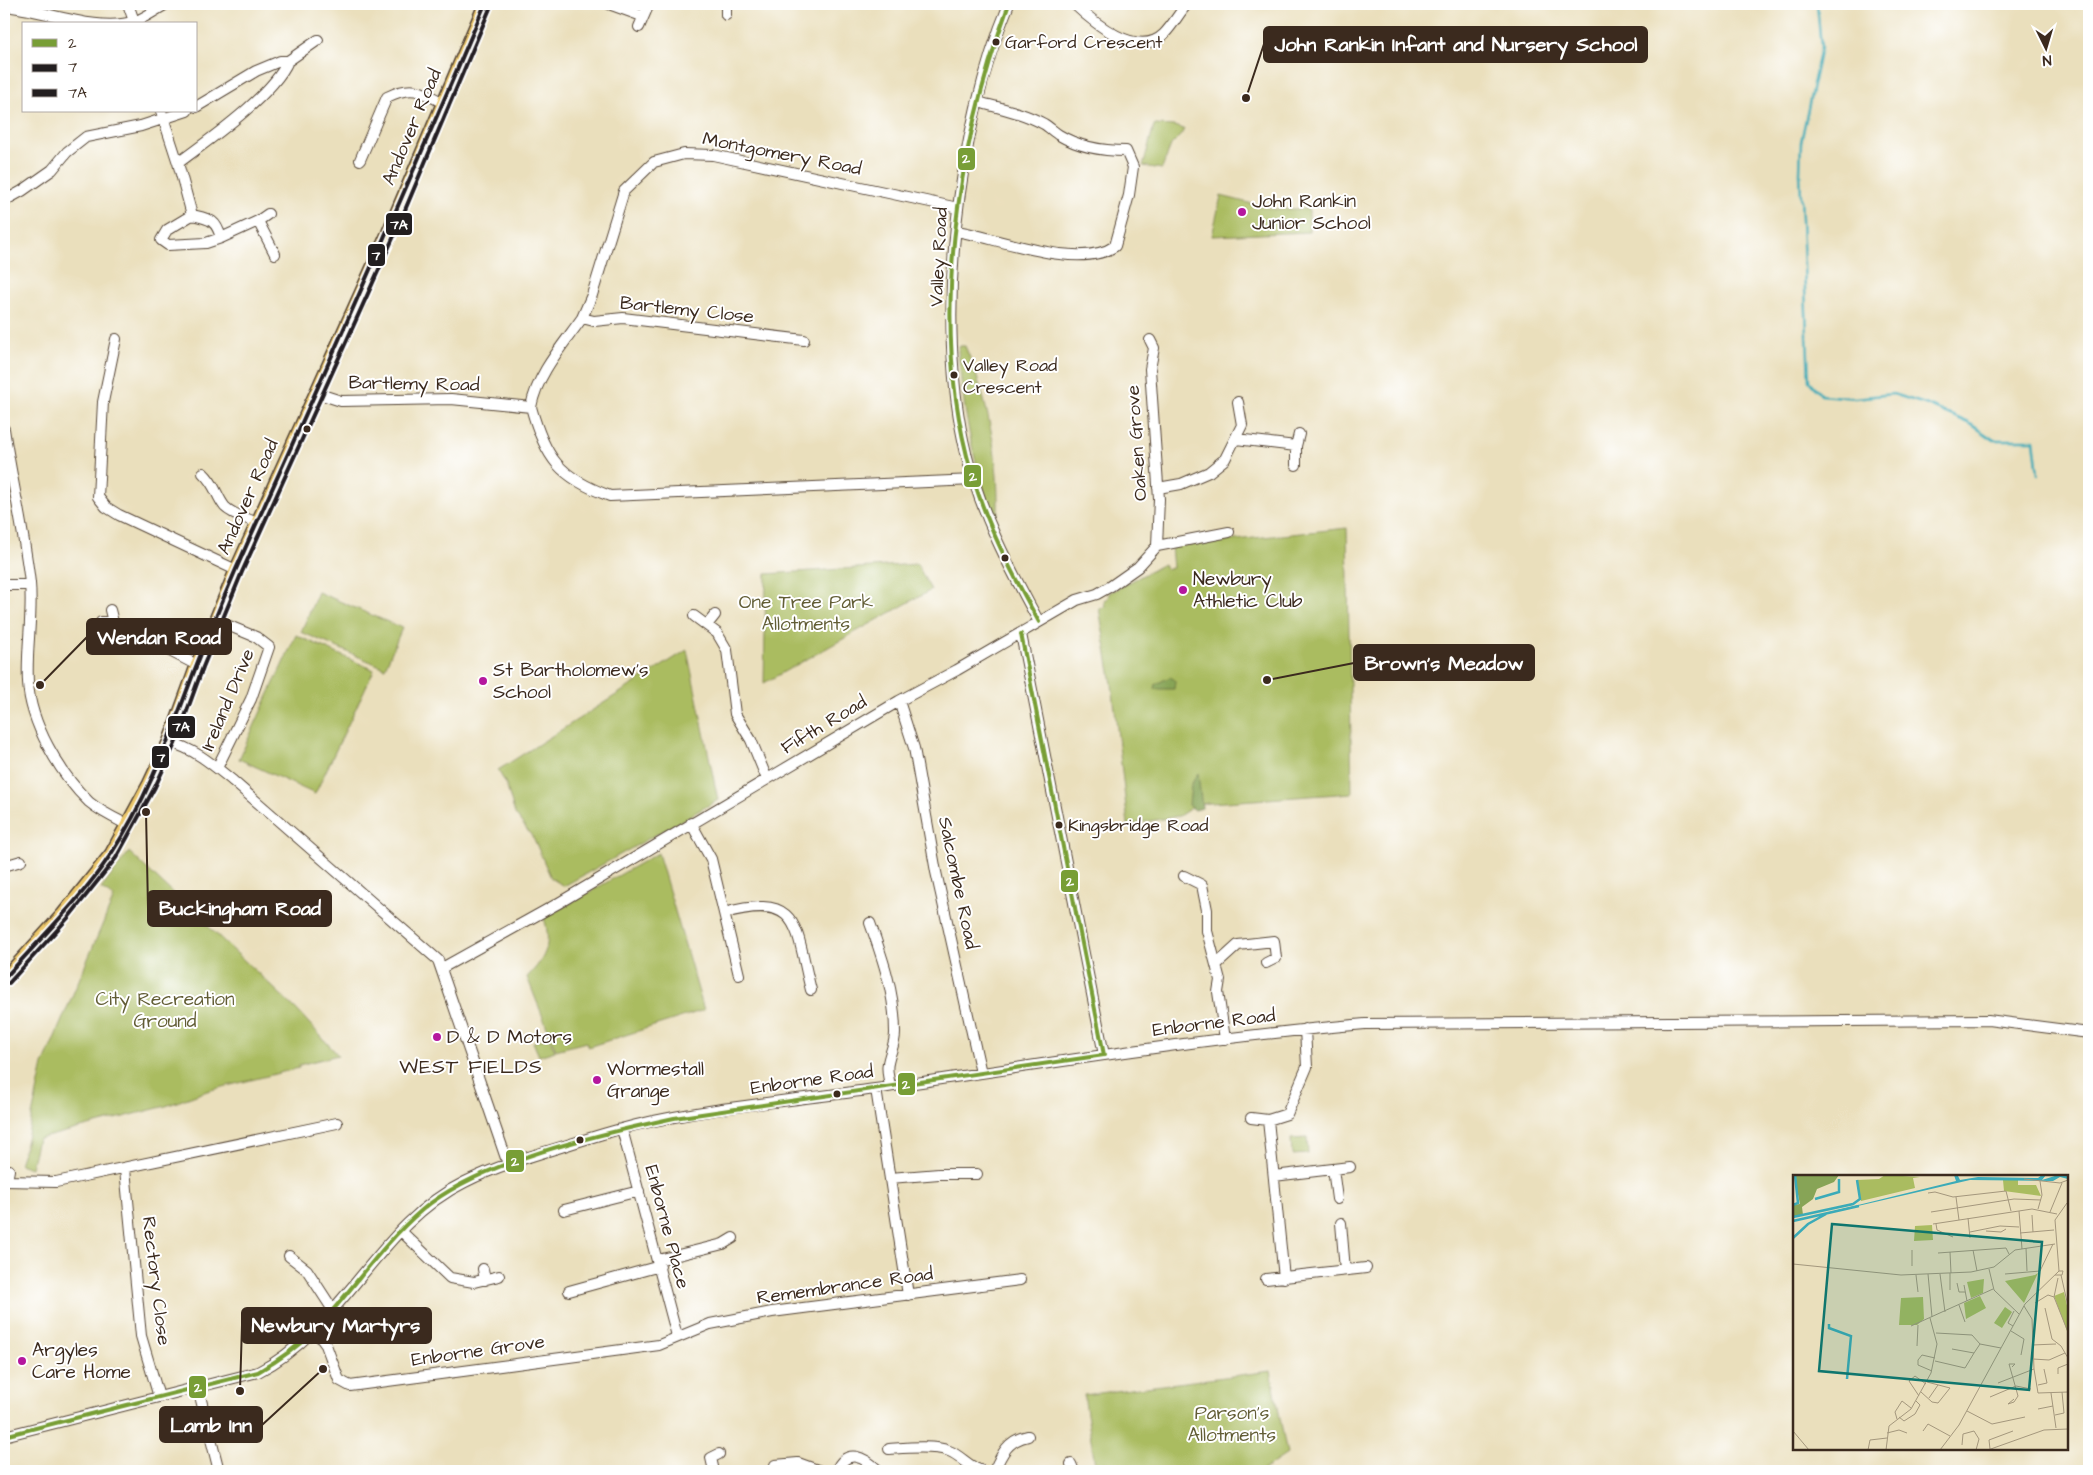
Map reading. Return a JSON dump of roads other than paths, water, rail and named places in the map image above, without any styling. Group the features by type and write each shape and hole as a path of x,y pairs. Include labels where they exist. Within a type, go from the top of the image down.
{"main road":[{"name":"Andover Road","path":"4,979 94,878 111,854 128,825 170,742 197,665 236,570 388,233 485,4"}],"street":[{"path":"128,4 135,22"},
{"path":"4,6 24,7 82,22 135,22 166,4"},
{"path":"608,4 642,16"},
{"path":"639,27 642,16 649,4"},
{"name":"Valley Road","path":"1009,4 991,53 978,102 958,208 952,305 954,374 962,429 974,480 999,546 1039,622"},
{"path":"1074,4 1089,18 1117,37 1148,43 1164,34 1187,4"},
{"path":"178,163 248,108 284,70 288,61 318,40"},
{"path":"198,106 256,71 280,61 288,61"},
{"path":"360,160 387,96 403,88 423,92 443,103"},
{"path":"957,231 1071,255 1092,254 1109,250 1115,246 1129,195 1133,167 1126,150 1108,151 1085,146 1059,136 1044,124 1010,111 978,102"},
{"path":"4,201 52,170 67,152 86,137 182,112"},
{"path":"162,116 178,163 192,215"},
{"name":"Montgomery Road","path":"582,318 592,295 624,191 654,162 684,154 713,155 958,208"},
{"path":"221,238 218,226 207,218 192,215 167,230 161,240 168,246 206,243 221,238 258,221 268,214"},
{"path":"258,221 275,254"},
{"path":"582,318 542,378 533,396 531,407 538,432 552,460 584,486 610,496 974,480"},
{"name":"Bartlemy Close","path":"582,318 594,321 623,318 804,340"},
{"path":"116,339 104,402 98,497 106,507 119,515 236,570"},
{"name":"Oaken Grove","path":"1150,340 1154,348 1150,369 1158,488 1159,527 1157,546"},
{"name":"Bartlemy Road","path":"316,393 341,401 451,399 531,407"},
{"path":"1158,488 1181,484 1209,472 1225,459 1242,425 1238,402"},
{"path":"4,429 5,448 20,516 30,585 28,682 35,717 49,748 77,790 105,814 128,825"},
{"path":"1296,465 1296,446 1299,434"},
{"path":"1236,439 1296,446"},
{"path":"203,473 213,482 224,506 232,512 258,523"},
{"path":"1157,546 1229,532"},
{"name":"Fifth Road","path":"442,968 557,904 899,700 1020,634 1077,600 1097,594 1138,567 1157,546"},
{"path":"4,585 30,585"},
{"path":"110,610 113,622"},
{"path":"707,625 715,615"},
{"path":"694,616 717,633 727,650 735,714 751,740 767,779"},
{"name":"Ireland Drive","path":"216,620 256,637 269,647 251,699 217,768"},
{"path":"101,622 113,622 197,665"},
{"path":"1020,634 1104,1055"},
{"name":"Salcombe Road","path":"899,700 914,748 936,872 981,1073"},
{"path":"170,742 187,747 217,768 438,960 508,1164"},
{"path":"691,823 712,859 739,975"},
{"path":"4,866 21,861"},
{"path":"1184,876 1202,884 1207,910 1207,931 1216,965 1225,1039"},
{"path":"724,913 744,908 766,906 783,910 791,920 798,938 811,990"},
{"path":"870,923 887,970 893,1003 895,1033 894,1050 888,1063 890,1086"},
{"path":"1216,965 1238,945 1274,941 1276,958 1266,964"},
{"name":"Enborne Road","path":"4,1436 258,1372 283,1357 315,1330 401,1231 422,1210 450,1189 508,1164 622,1129 706,1113 1104,1055 1305,1029 1365,1024 1433,1022 1988,1020 2089,1033"},
{"path":"1251,1118 1268,1120 1287,1114 1304,1079 1308,1060 1305,1029"},
{"path":"876,1088 908,1294"},
{"path":"1268,1120 1284,1278"},
{"path":"9,1170 5,1181 56,1182 337,1123"},
{"name":"Enborne Place","path":"622,1129 677,1336"},
{"path":"1274,1176 1350,1167"},
{"name":"Rectory Close","path":"125,1169 141,1336 154,1399"},
{"path":"1333,1169 1337,1199"},
{"path":"890,1178 939,1174 977,1174"},
{"path":"564,1210 638,1191"},
{"path":"1341,1223 1345,1270"},
{"path":"401,1231 450,1278 474,1282 499,1276"},
{"path":"569,1291 723,1244 733,1238"},
{"path":"290,1256 307,1270 333,1310"},
{"path":"1266,1279 1366,1268"},
{"path":"482,1269 485,1280"},
{"name":"Remembrance Road","path":"677,1336 710,1324 772,1312 1020,1280"},
{"name":"Enborne Grove","path":"315,1330 326,1345 339,1380 350,1386 658,1344 677,1336"},
{"path":"198,1388 218,1466"},
{"path":"994,1471 1009,1443 1016,1438 1028,1436"},
{"path":"889,1449 917,1447 948,1450 966,1464 983,1471"},
{"path":"714,1471 711,1458 719,1454"},
{"path":"836,1471 840,1462 850,1456 862,1458 879,1471"},
{"path":"775,1465 798,1463 820,1471"}],"waterway":[{"path":"1817,4 1821,47 1801,142 1800,173 1809,381 1821,395 1855,398 1893,394 1925,404 1969,423 1994,440 2034,440 2038,474"}],"place":[{"name":"Garford Crescent","path":"996,42"},
{"name":"John Rankin Infant and Nursery School","path":"1246,98"},
{"name":"John Rankin Junior School","path":"1242,212"},
{"name":"Valley Road Crescent","path":"954,375"},
{"name":"Newbury Athletic Club","path":"1183,590"},
{"name":"Brown's Meadow","path":"1267,680"},
{"name":"St Bartholomew's School","path":"483,681"},
{"name":"Wendan Road","path":"40,685"},
{"name":"Buckingham Road","path":"146,812"},
{"name":"Kingsbridge Road","path":"1059,825"},
{"name":"D & D Motors","path":"437,1037"},
{"name":"Wormestall Grange","path":"597,1080"},
{"name":"Argyles Care Home","path":"22,1361"},
{"name":"Lamb Inn","path":"323,1369"},
{"name":"Newbury Martyrs","path":"240,1391"}],"district":[{"name":"WEST FIELDS","path":"471,1067"}],"park label":[{"name":"One Tree Park Allotments","path":"806,613"},
{"name":"City Recreation Ground","path":"165,1010"},
{"name":"Parson's Allotments","path":"1232,1424"}]}
